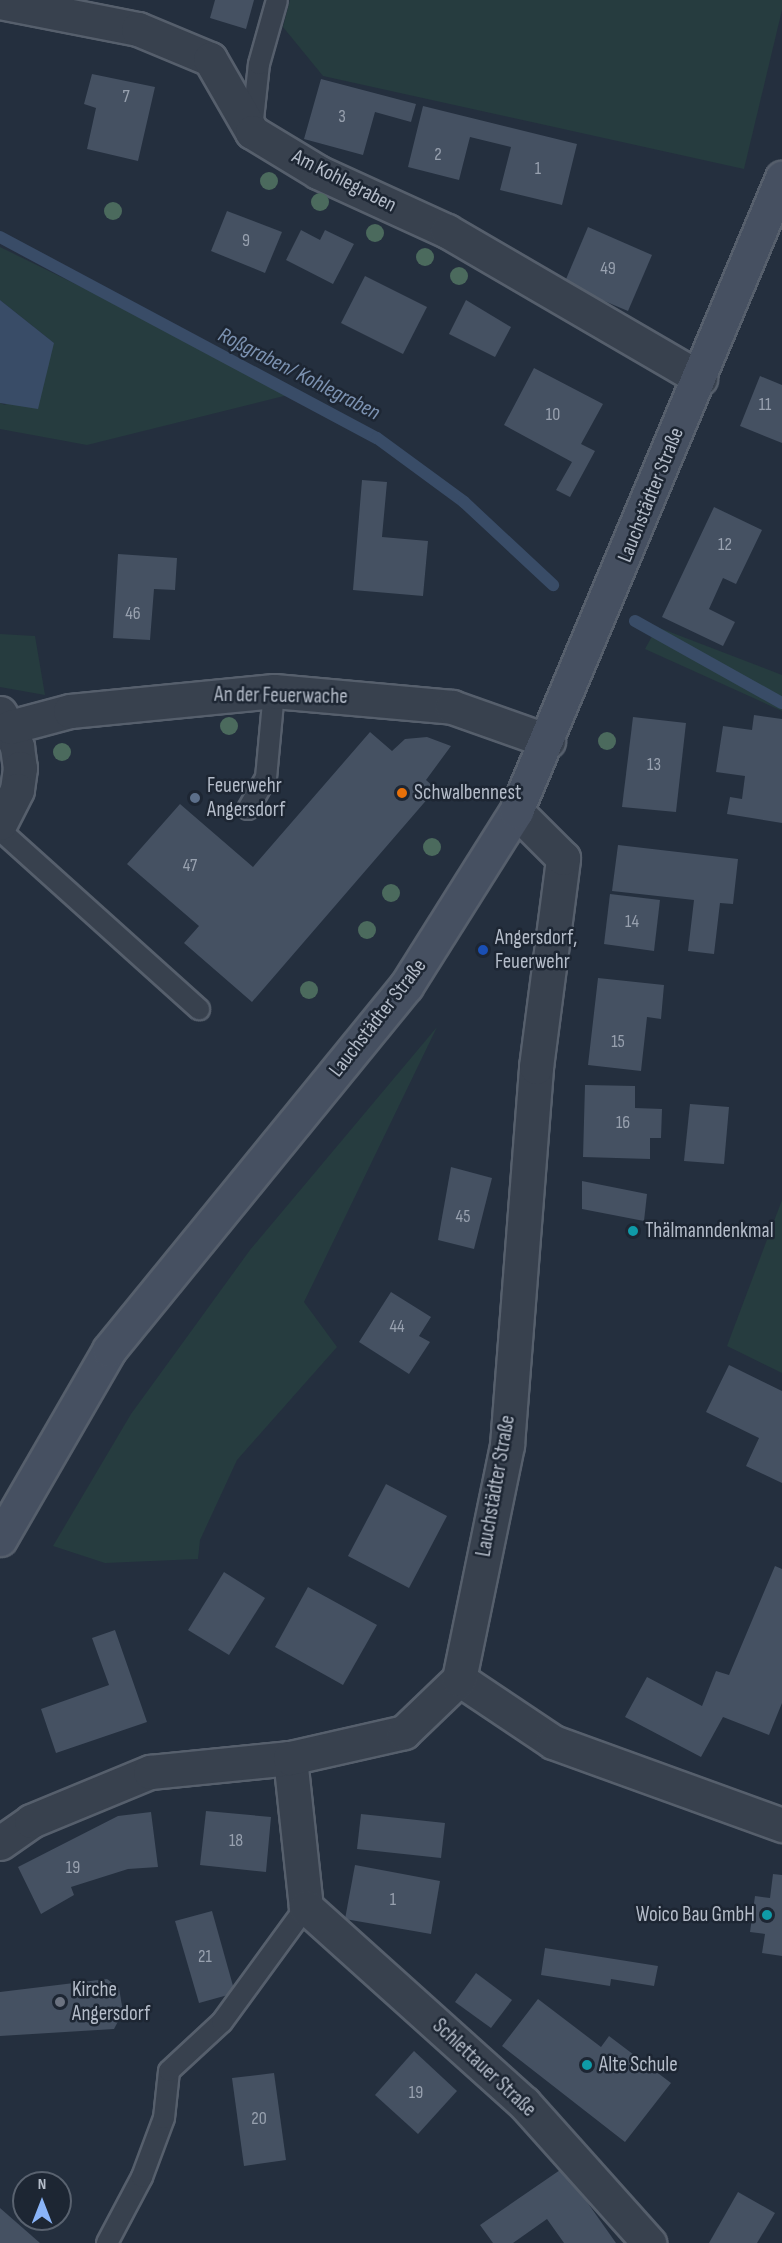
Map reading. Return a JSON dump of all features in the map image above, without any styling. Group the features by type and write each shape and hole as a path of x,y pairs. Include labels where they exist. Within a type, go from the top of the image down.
{"main road":[{"name":"Lauchstädter Straße","path":"0,1539 109,1350 406,986 516,811 548,741 782,178"}],"street":[{"name":"Am Kohlegraben","path":"0,2 138,29 210,59 252,132 318,172 447,231 700,378"},
{"name":"An der Feuerwache","path":"0,823 17,790 20,768 5,720 70,711 274,691 452,707 548,741"},
{"name":"Lauchstädter Straße","path":"459,1679 507,1445 540,1029 562,858 516,811"},
{"path":"0,1843 31,1821 150,1772 290,1758 404,1732 459,1679 553,1742 782,1825"},
{"path":"290,1758 306,1907"},
{"name":"Schlettauer Straße","path":"306,1907 524,2103 650,2243"}],"lane":[{"path":"252,132 259,64 277,0"},
{"path":"248,809 266,778 274,691"},
{"path":"0,830 199,1009"},
{"path":"107,2243 142,2177 164,2118 169,2071 222,2022 306,1907"}],"green space":[{"path":"290,0 782,0 782,10 744,169 323,76 283,27"},
{"path":"0,247 296,393 87,445 0,429 0,403 5,405 54,343 0,300"},
{"path":"657,627 782,675 782,711 645,649"},
{"path":"0,634 35,636 45,695 0,687"},
{"path":"437,1027 304,1302 337,1347 237,1460 200,1540 198,1559 105,1563 53,1546 131,1414 250,1250"},
{"path":"782,1200 782,1373 727,1346"}],"water":[{"path":"0,300 54,343 38,409 0,403"}],"building":[{"path":"215,0 254,0 246,29 210,18"},
{"path":"92,74 155,87 138,161 87,149 96,108 84,104"},
{"path":"321,79 416,104 411,122 375,112 363,155 304,139"},
{"path":"423,106 577,144 562,205 500,190 511,147 470,137 459,180 408,167"},
{"path":"227,211 282,232 265,273 211,251"},
{"path":"588,227 652,255 628,311 564,284"},
{"path":"301,230 320,240 325,230 354,244 333,284 286,260"},
{"path":"365,276 427,307 403,354 341,323"},
{"path":"466,300 511,327 495,357 449,334"},
{"path":"534,368 603,404 581,444 595,451 570,497 556,490 572,462 504,425"},
{"path":"760,376 782,385 782,443 740,426"},
{"path":"362,480 387,482 382,537 428,541 423,596 353,590"},
{"path":"714,507 762,530 736,584 723,578 709,609 735,622 723,646 662,617"},
{"path":"118,554 177,558 175,590 154,589 150,640 113,638"},
{"path":"754,715 782,719 782,823 727,814 730,797 742,799 745,776 716,772 723,726 752,730"},
{"path":"633,717 686,723 676,812 622,807"},
{"path":"370,732 392,751 405,739 427,737 451,746 426,780 436,789 252,1002 184,943 199,926 127,864 180,804 253,867"},
{"path":"618,845 738,859 733,904 720,903 714,954 688,951 694,900 612,891"},
{"path":"610,894 660,900 654,951 604,944"},
{"path":"598,978 664,985 661,1019 647,1017 641,1071 588,1065"},
{"path":"585,1085 635,1086 635,1108 662,1109 661,1138 650,1138 650,1159 583,1157"},
{"path":"690,1104 729,1107 724,1164 684,1161"},
{"path":"451,1167 492,1178 474,1249 438,1240"},
{"path":"582,1181 647,1194 644,1221 582,1209"},
{"path":"391,1292 431,1317 419,1336 430,1342 409,1374 359,1342"},
{"path":"729,1365 782,1391 782,1483 746,1466 759,1438 706,1412"},
{"path":"386,1484 447,1516 409,1588 348,1556"},
{"path":"775,1566 782,1569 782,1703 769,1735 723,1717 701,1757 625,1717 647,1677 702,1706 716,1671 729,1675"},
{"path":"224,1572 265,1598 229,1655 188,1630"},
{"path":"308,1587 377,1625 343,1685 275,1647"},
{"path":"115,1630 147,1722 56,1753 41,1709 109,1685 92,1638"},
{"path":"206,1811 271,1817 266,1872 200,1865"},
{"path":"151,1812 158,1867 128,1869 71,1887 74,1895 41,1914 18,1867 118,1816"},
{"path":"361,1814 445,1823 441,1858 357,1849"},
{"path":"355,1865 440,1881 431,1934 345,1919"},
{"name":"Woico Bau GmbH","path":"773,1874 782,1875 782,1956 762,1953 765,1934 750,1932 755,1896 770,1898"},
{"path":"212,1911 235,1993 199,2003 175,1921"},
{"path":"545,1948 658,1966 654,1986 611,1979 610,1986 541,1975"},
{"path":"476,1973 512,2000 491,2028 455,2002"},
{"name":"Kirche Angersdorf","path":"107,1979 119,1988 123,2012 114,2029 0,2036 0,1992"},
{"name":"Alte Schule","path":"538,1999 601,2047 609,2036 671,2083 625,2142 502,2046"},
{"path":"414,2051 457,2091 418,2134 375,2095"},
{"path":"274,2073 286,2160 244,2166 232,2078"},
{"path":"563,2168 616,2243 564,2243 547,2219 513,2243 493,2243 480,2225"},
{"path":"738,2192 775,2213 757,2243 709,2243"},
{"path":"0,2208 12,2218 12,2231 26,2231 40,2243 0,2243"}],"waterway":[{"name":"Roßgraben/ Kohlegraben","path":"0,237 377,438 464,502 553,585"},
{"path":"635,621 782,703"}],"place":[{"name":"Schwalbennest","path":"402,793"},
{"name":"Feuerwehr Angersdorf","path":"195,798"},
{"name":"Angersdorf, Feuerwehr","path":"483,950"},
{"name":"Thälmanndenkmal","path":"633,1231"},
{"name":"Woico Bau GmbH","path":"767,1915"},
{"name":"Kirche Angersdorf","path":"60,2002"},
{"name":"Alte Schule","path":"587,2065"}]}
